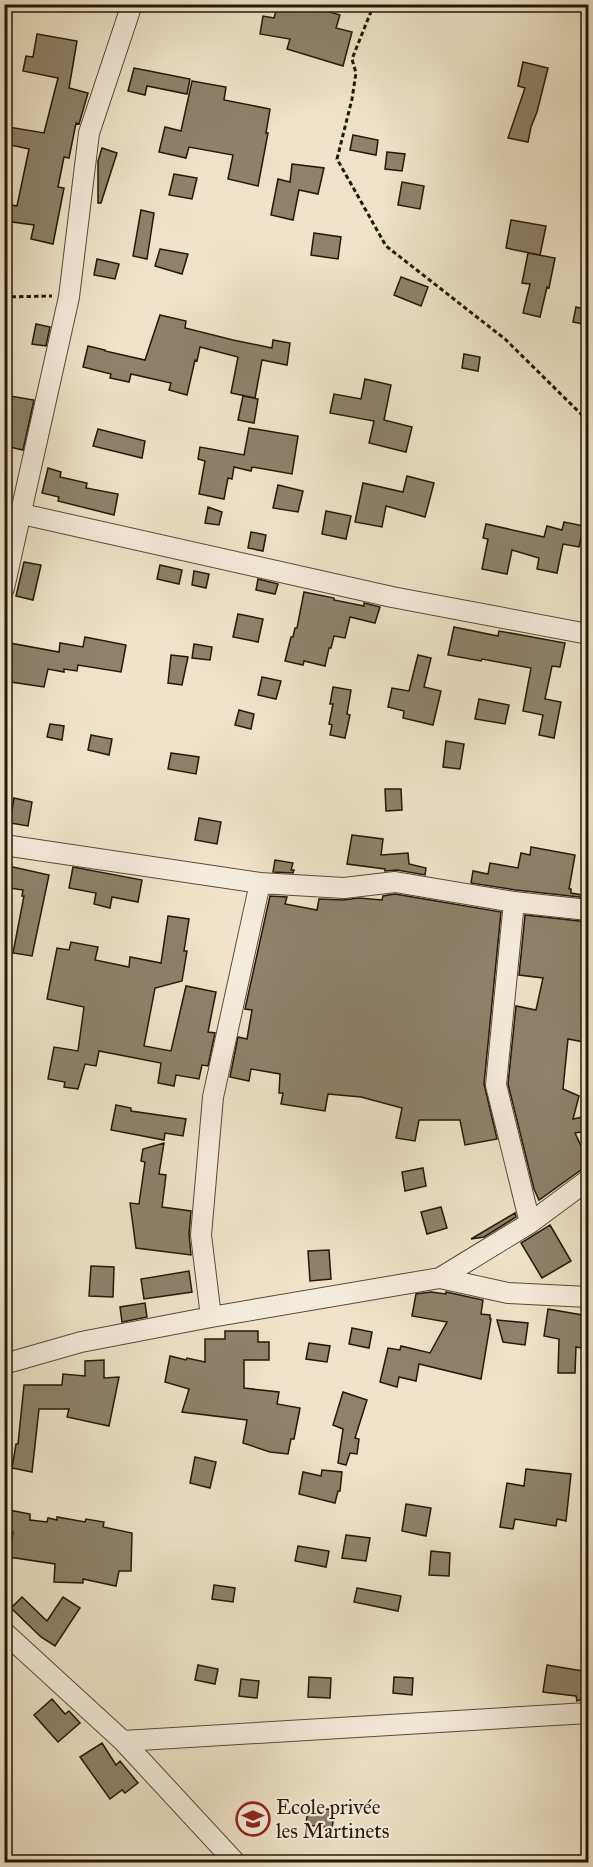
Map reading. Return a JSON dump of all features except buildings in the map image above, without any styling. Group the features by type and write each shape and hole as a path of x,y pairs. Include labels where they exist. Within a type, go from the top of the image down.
{"street":[{"path":"4,588 69,297 89,134 132,4"},
{"path":"22,514 392,597 588,634"},
{"path":"4,845 260,883 344,888 395,882 514,902 588,910"},
{"path":"210,1317 201,1235 213,1097 260,883"},
{"path":"514,902 496,1085 530,1223"},
{"path":"4,1364 81,1342 210,1317 440,1278 530,1223 588,1180"},
{"path":"440,1278 508,1293 588,1297"},
{"path":"4,1632 123,1741 236,1863"},
{"path":"123,1741 588,1713"}],"path":[{"path":"374,4 352,59 356,73 337,159 386,246 505,339 529,362 583,416 588,446"},
{"path":"4,297 69,297"}],"place":[{"name":"Ecole privée les Martinets","path":"253,1819"}]}
